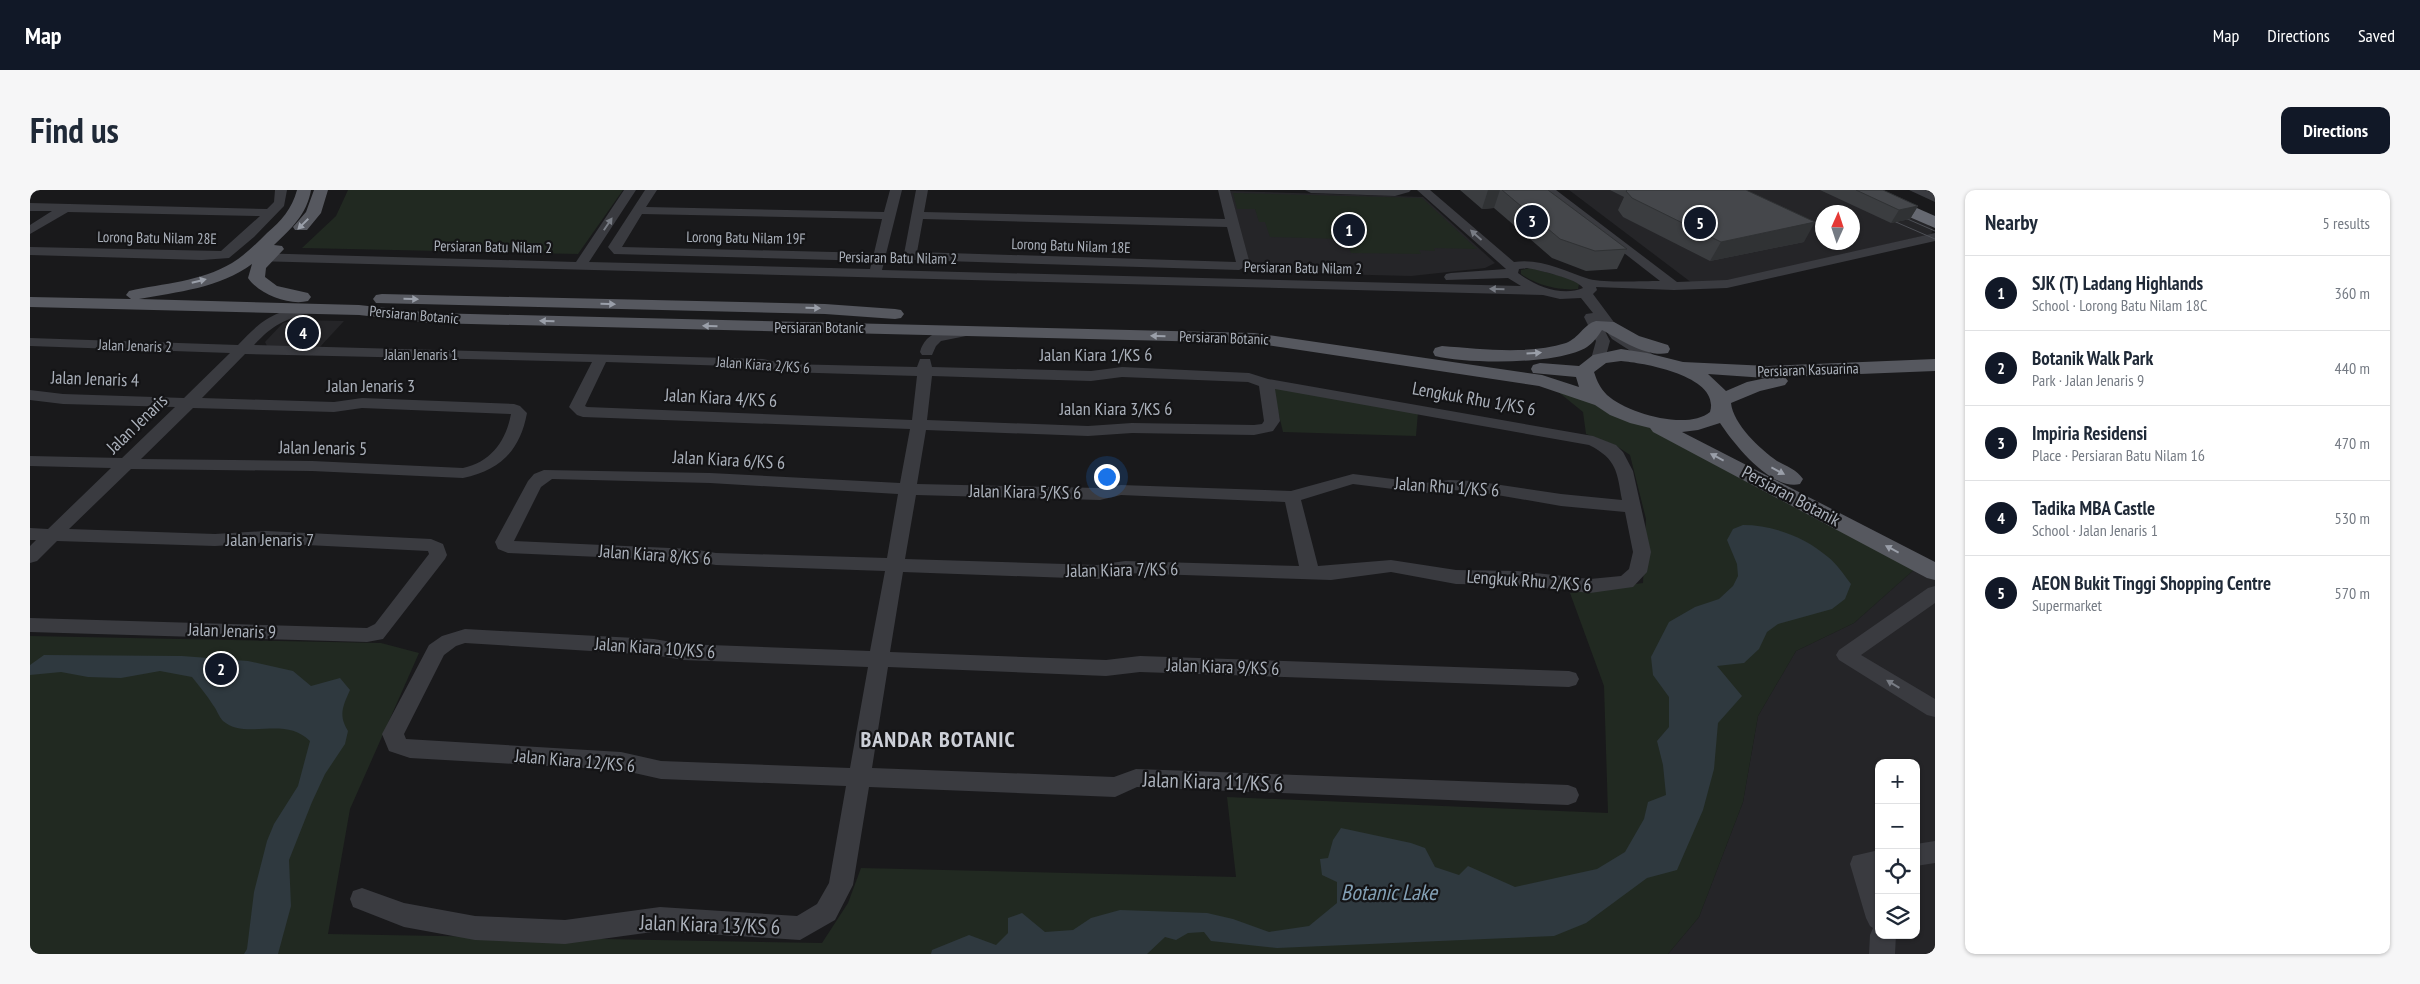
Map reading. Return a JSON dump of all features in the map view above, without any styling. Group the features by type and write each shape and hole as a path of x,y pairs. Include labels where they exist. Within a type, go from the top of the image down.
{"highway":[{"path":"1862,190 1933,219"},
{"path":"1883,190 1933,219"}],"main road":[{"path":"304,190 297,212 262,254 256,270 256,278 259,282 273,290 305,303"},
{"path":"135,295 207,279 262,254 313,213 321,190"},
{"name":"Persiaran Botanic","path":"30,289 305,303 471,300 825,308 908,315 1199,323 1550,370 1591,366 1621,355 1652,358 1681,367"},
{"path":"455,319 440,313 446,306 471,300"},
{"name":"Persiaran Botanic","path":"30,302 265,314 305,303 455,319 758,328 888,328 1254,338 1542,380 1602,401"},
{"path":"758,328 776,322 779,318 779,314 764,308"},
{"path":"1416,351 1507,354 1561,350 1579,344 1602,326 1644,345 1683,354 1811,370"},
{"name":"Persiaran Kasuarina","path":"1681,367 1738,372 1935,365"},
{"path":"1591,366 1588,386 1602,401 1622,413 1646,421"},
{"name":"Persiaran Botanik","path":"1681,367 1700,377 1713,388 1721,405 1752,453 1766,464 1935,554"},
{"name":"Persiaran Kasuarina","path":"1646,421 1686,426 1708,421 1721,405 1747,388 1773,382 1935,374"},
{"name":"Persiaran Botanik","path":"1646,421 1935,572"}],"street":[{"name":"Lorong Batu Nilam 28E","path":"30,251 224,255 272,213 280,203 281,190"},
{"path":"590,262 630,190"},
{"path":"590,262 643,190"},
{"path":"638,210 651,190"},
{"path":"877,265 896,190"},
{"path":"922,190 917,215 1233,223"},
{"path":"1224,190 1243,264 1232,266"},
{"path":"1311,190 1394,192 1405,190"},
{"path":"1423,190 1528,285 1545,291 1566,294 1588,289 1646,289 1708,293 1774,286 1935,246"},
{"path":"1442,190 1527,264 1570,275 1606,301"},
{"path":"1549,190 1674,286"},
{"path":"1563,190 1688,286"},
{"path":"1915,190 1935,198"},
{"path":"30,207 272,213"},
{"path":"30,230 65,208"},
{"path":"638,210 889,216"},
{"name":"Lorong Batu Nilam 19F","path":"638,210 614,246 619,251 877,265"},
{"name":"Lorong Batu Nilam 18E","path":"917,215 910,254 919,258 1232,266"},
{"path":"1595,226 1608,225"},
{"path":"1606,301 1646,289 1727,284 1935,237"},
{"name":"Persiaran Batu Nilam 2","path":"262,254 590,262 877,265 1545,291"},
{"name":"Persiaran Batu Nilam 2","path":"1278,280 1427,279 1511,270 1527,264"},
{"path":"1646,289 1658,278 1654,271"},
{"path":"1566,294 1584,307 1602,326 1652,358"},
{"path":"1591,366 1603,341 1602,326 1606,301"},
{"name":"Jalan Jenaris","path":"30,557 241,350 265,314"},
{"path":"888,328 914,334 926,357"},
{"path":"926,357 939,336 980,331"},
{"name":"Jalan Jenaris 2","path":"30,342 241,350"},
{"name":"Jalan Jenaris 1","path":"241,350 601,358"},
{"name":"Jalan Kiara 2/KS 6","path":"601,358 763,363 785,368 926,357"},
{"name":"Jalan Kiara 1/KS 6","path":"926,357 1091,376 1122,372 1249,378 1266,383"},
{"name":"Jalan Kiara 13/KS 6","path":"362,899 404,915 447,924 475,928 565,932 660,919 800,928 826,912 841,886 923,399 926,357"},
{"name":"Jalan Kiara 4/KS 6","path":"601,358 577,407 583,412 918,425"},
{"name":"Jalan Kiara 3/KS 6","path":"918,425 1088,431 1132,428 1261,430 1267,428 1272,422 1266,383"},
{"name":"Lengkuk Rhu 1/KS 6","path":"1266,383 1593,441 1610,449 1617,456 1625,471 1633,507"},
{"name":"Jalan Jenaris 4","path":"30,395 63,399 190,402"},
{"name":"Jalan Jenaris 3","path":"190,402 334,407 362,403 514,409 519,413 518,424 509,443"},
{"name":"Jalan Jenaris 5","path":"30,461 312,466 463,473 486,468 509,443"},
{"name":"Jalan Kiara 6/KS 6","path":"550,474 710,478 907,489"},
{"name":"Jalan Kiara 8/KS 6","path":"550,474 540,478 534,485 504,545 508,547 692,555 716,559 894,566"},
{"name":"Jalan Rhu 1/KS 6","path":"1292,497 1332,483 1353,479 1425,488 1449,485 1474,486 1561,500 1633,507"},
{"name":"Jalan Kiara 5/KS 6","path":"907,489 1100,494 1121,490 1292,497"},
{"path":"1292,497 1310,572"},
{"name":"Lengkuk Rhu 2/KS 6","path":"1350,572 1391,566 1456,576 1517,578 1590,586 1626,582 1638,572 1642,552 1633,507"},
{"path":"30,534 52,534"},
{"name":"Jalan Jenaris 7","path":"52,534 215,540 266,537 431,545 437,548 438,555 413,590"},
{"name":"Jalan Kiara 7/KS 6","path":"894,566 1097,572 1125,567 1350,572"},
{"name":"Jalan Jenaris 9","path":"30,625 367,635 382,629 413,590"},
{"path":"1934,595 1846,655 1935,709"},
{"name":"Jalan Kiara 10/KS 6","path":"436,650 449,641 465,636 654,647 683,652 879,658"},
{"name":"Jalan Kiara 12/KS 6","path":"436,650 393,734 397,745 410,749 621,761 661,770 859,776"},
{"name":"Jalan Kiara 9/KS 6","path":"879,658 1106,668 1140,664 1568,679"},
{"name":"Jalan Kiara 11/KS 6","path":"859,776 1115,787 1136,778 1568,795"},
{"path":"1920,854 1935,852"},
{"path":"1875,862 1862,864 1875,905"},
{"path":"1882,954 1883,939"}],"shaded area":[{"path":"348,190 623,190 578,254 302,248 336,216"},
{"path":"1569,190 1848,190 1925,222 1933,229 1931,234 1731,281 1692,283"},
{"path":"1230,191 1423,197 1495,263 1485,268 1411,276 1250,272"},
{"path":"1233,193 1422,198 1477,249 1434,248 1435,251 1419,250 1421,254 1351,253 1345,239 1270,237 1265,222 1259,222 1255,209 1237,209"},
{"path":"1530,268 1568,278 1579,284 1578,289 1548,286 1521,274 1521,270"},
{"path":"294,320 344,321 318,349 268,348 265,342 283,323"},
{"path":"1551,386 1600,402 1917,567 1854,623 1796,651 1758,716 1743,802 1699,917 1668,954 30,954 30,636 381,643 419,653 350,809 328,934 822,943 848,903 861,868 1236,877 1227,797 1608,813 1604,686 1570,593 1643,583 1646,519 1630,455 1615,445 1586,434 1583,412"},
{"path":"1281,387 1418,412 1416,436 1283,432 1273,390"},
{"path":"1917,567 1935,577 1935,954 1668,954 1699,917 1743,802 1758,716 1796,651 1854,623"}],"water":[{"name":"Botanic Lake","path":"1743,525 1766,527 1799,538 1831,560 1851,584 1845,599 1832,609 1778,624 1767,632 1759,649 1744,663 1717,666 1742,696 1718,723 1714,769 1703,810 1677,870 1647,878 1586,923 1554,936 1277,948 1211,941 1204,932 1188,933 1176,940 1165,937 1147,954 931,954 932,950 969,935 996,945 1008,933 1008,918 1022,913 1045,932 1073,930 1091,918 1120,910 1207,913 1233,919 1269,932 1309,926 1337,903 1337,882 1322,875 1320,859 1328,858 1333,840 1341,828 1411,843 1425,848 1435,867 1459,875 1468,866 1515,887 1597,869 1625,852 1644,819 1648,802 1666,795 1663,765 1657,741 1669,727 1669,697 1653,675 1651,657 1669,622 1695,607 1719,599 1733,586 1738,576 1737,564 1727,540 1733,529"},
{"path":"44,655 182,656 248,661 293,671 311,686 340,678 350,690 342,715 348,731 345,744 325,774 289,860 291,906 278,954 244,954 247,949 254,892 267,841 274,824 298,786 310,741 300,733 289,730 233,727 223,721 192,677 160,671 121,678 88,677 61,672 30,675 30,665"}],"building":[{"path":"1502,190 1548,190 1627,249 1595,251 1560,239"},
{"path":"1746,190 1815,222 1721,242 1632,198 1626,191"},
{"path":"1856,190 1883,190 1918,206 1899,210"}],"tram line":[{"path":"1896,214 1935,231"},
{"path":"1882,216 1935,239"}],"place":[{"name":"Impiria Residensi","path":"1532,221"},
{"name":"AEON Bukit Tinggi Shopping Centre","path":"1700,223"},
{"name":"SJK (T) Ladang Highlands","path":"1349,230"},
{"name":"Tadika MBA Castle","path":"303,333"},
{"name":"Botanik Walk Park","path":"221,669"}],"district":[{"name":"BANDAR BOTANIC","path":"938,739"}]}
